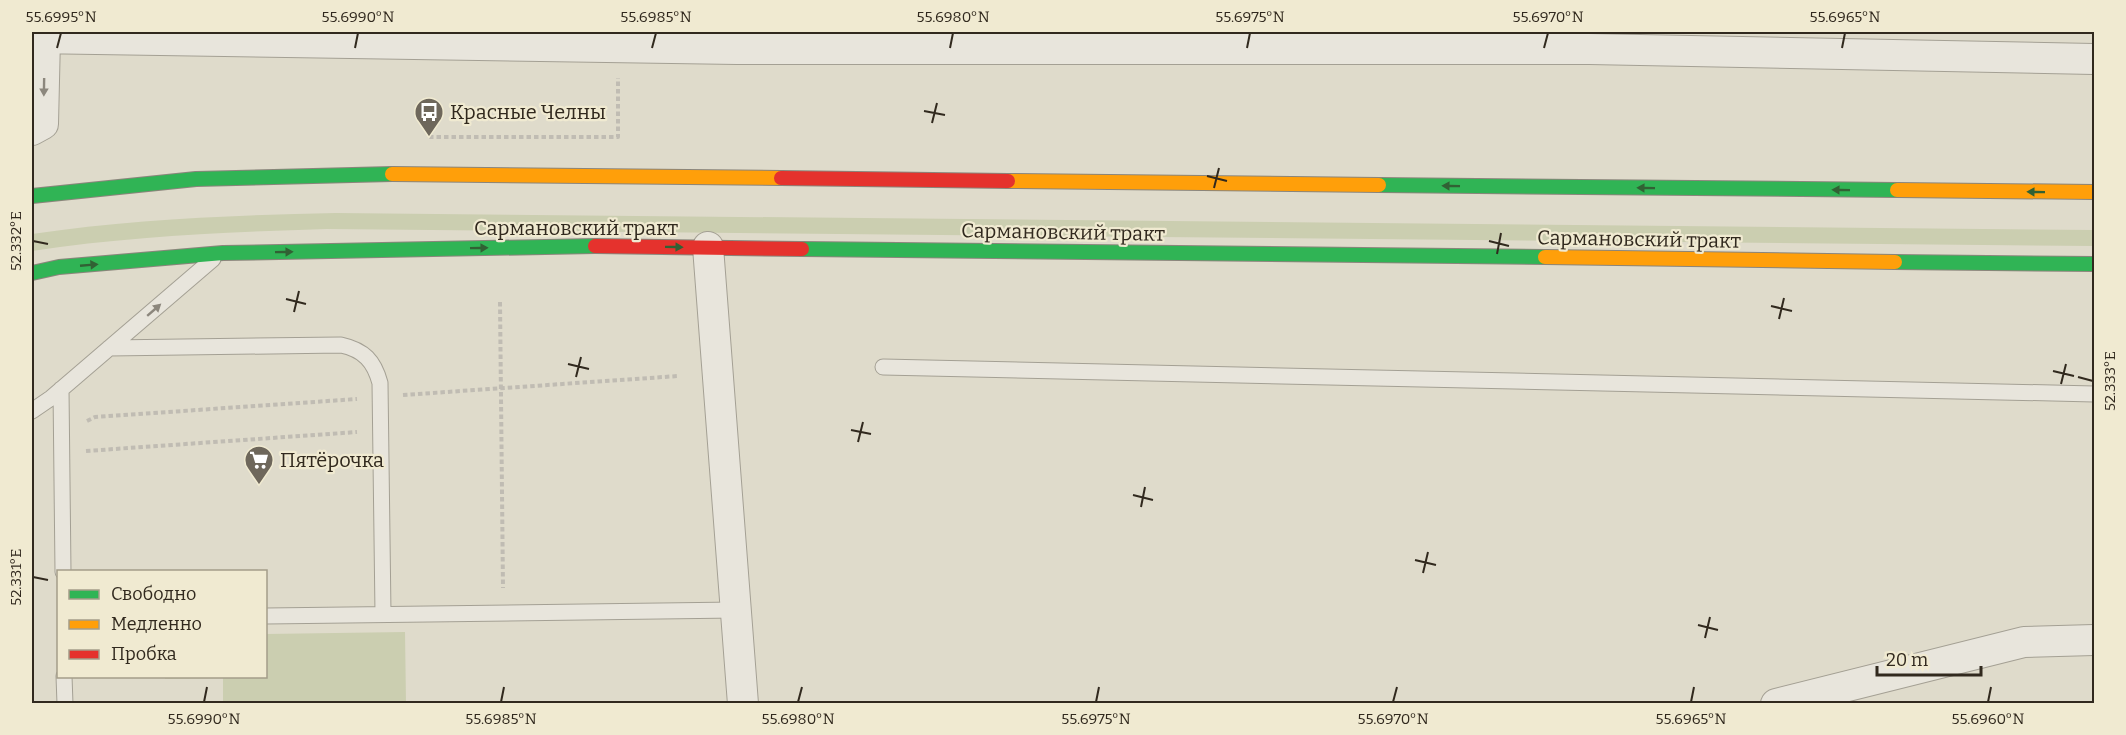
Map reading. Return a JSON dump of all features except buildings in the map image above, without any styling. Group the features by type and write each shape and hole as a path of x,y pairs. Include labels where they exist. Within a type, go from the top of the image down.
{"main road":[{"path":"32,196 196,179 364,174 2094,192"},
{"name":"Сармановский тракт","path":"32,273 59,267 219,254 585,246 2094,264"}],"street":[{"path":"32,130 43,124 40,36 619,48 697,40 1589,40 2094,59"},
{"path":"708,247 743,704"},
{"path":"1776,704 2024,642 2094,640"}],"lane":[{"path":"32,411 110,348 219,254"},
{"path":"110,348 341,345 353,348 370,359 379,376 383,614"},
{"path":"883,367 2094,394"},
{"path":"61,389 63,570"},
{"path":"267,616 736,610"},
{"path":"64,678 65,704"}],"path":[{"path":"429,137 618,137 619,48"},
{"path":"500,302 503,613"},
{"path":"86,427 88,421 95,417 678,376"},
{"path":"86,451 381,430"},
{"path":"62,470 82,469 86,439"}],"green space":[{"path":"336,213 2094,230 2094,246 327,229 142,238 32,251 32,234 70,229 184,219"},
{"path":"405,632 406,703 223,703 223,678 267,678 267,634"},
{"path":"165,678 223,678 165,679"}],"traffic: fast":[{"path":"32,196 196,179 392,174"},
{"path":"1379,185 1897,190"},
{"path":"32,273 59,267 223,253 595,246"},
{"path":"802,249 1545,257"},
{"path":"1895,262 2094,264"}],"traffic: slow":[{"path":"392,174 781,178"},
{"path":"1008,181 1379,185"},
{"path":"1897,190 2094,192"},
{"path":"1545,257 1895,262"}],"traffic: jam":[{"path":"781,178 1008,181"},
{"path":"595,246 802,249"}],"place":[{"name":"Красные Челны","path":"429,138"},
{"name":"Пятёрочка","path":"259,486"}]}
